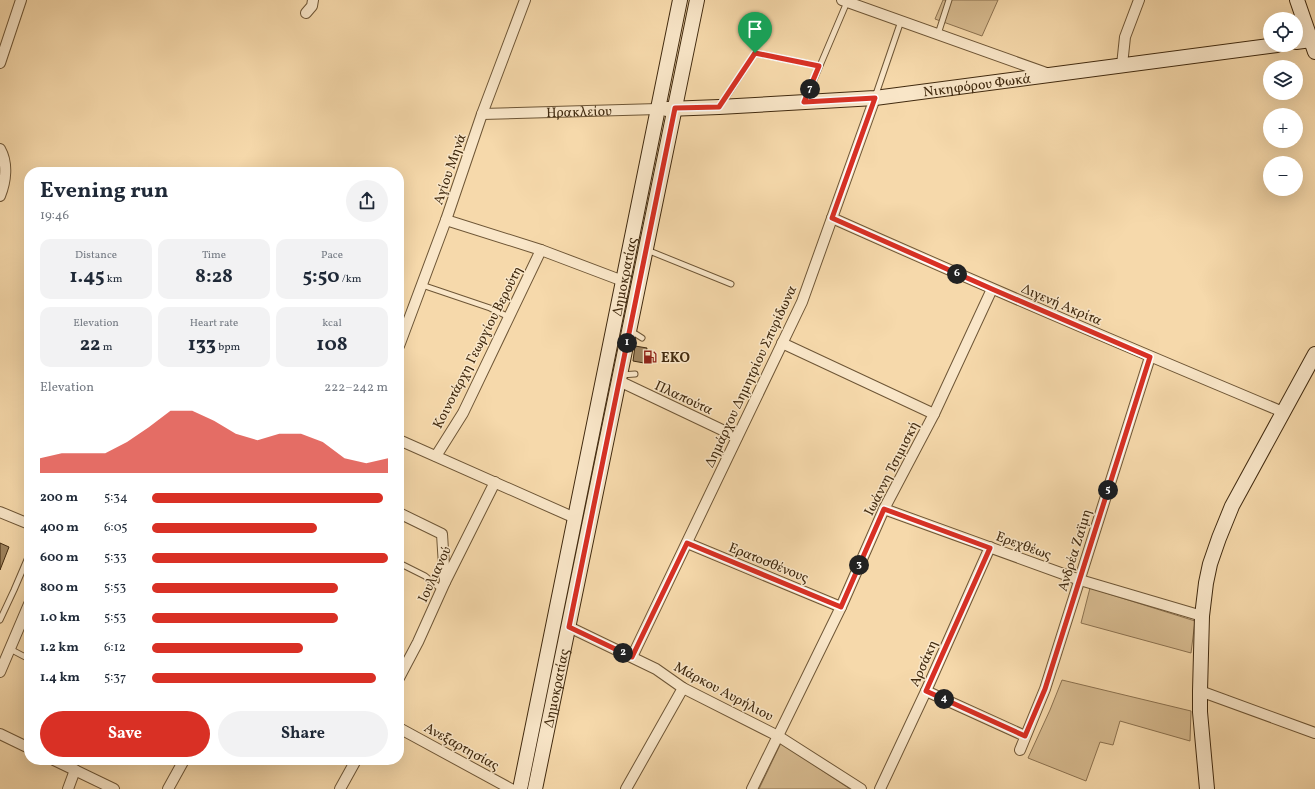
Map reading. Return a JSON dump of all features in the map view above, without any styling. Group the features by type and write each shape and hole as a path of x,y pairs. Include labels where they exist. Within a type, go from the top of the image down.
{"main road":[{"name":"Δημοκρατίας","path":"520,789 680,0"},
{"name":"Δημοκρατίας","path":"536,789 697,0"},
{"path":"1297,0 1313,46"},
{"path":"1303,44 1313,46"},
{"name":"Νικηφόρου Φωκά","path":"675,108 875,98 1263,47"},
{"name":"Ηρακλείου","path":"658,109 675,108"},
{"path":"1206,789 1206,770 1200,712 1200,691 1202,616 1210,564 1232,506 1315,354"}],"street":[{"path":"0,63 21,0"},
{"path":"306,13 312,6 314,0"},
{"name":"Αγίου Μηνά","path":"404,333 446,220 482,114 525,0"},
{"path":"1122,65 1124,37 1139,0"},
{"path":"844,1 1051,75"},
{"name":"Δημάρχου Δημητρίου Σπυρίδωνα","path":"632,657 802,302 875,98"},
{"name":"Ηρακλείου","path":"482,114 658,109"},
{"path":"0,149 5,162 3,187 0,196"},
{"name":"Διγενή Ακρίτα","path":"832,218 1150,357 1283,412"},
{"path":"446,220 541,250 623,281"},
{"name":"Κοινοτάρχη Γεωργίου Βερούτη","path":"436,456 463,413 541,250"},
{"name":"Ιωάννη Τσιμισκή","path":"752,789 841,607 884,509 934,414 992,289"},
{"path":"782,343 934,414"},
{"name":"Ανδρέα Ζαϊμη","path":"1020,750 1045,689 1150,357"},
{"name":"Πλαπούτα","path":"620,378 737,438"},
{"path":"404,442 575,518"},
{"name":"Ιουλιανού","path":"404,669 495,482"},
{"name":"Ερεχθέως","path":"884,509 1080,580 1202,616"},
{"path":"0,512 24,522"},
{"path":"404,515 442,534 444,586"},
{"name":"Ερατοσθένους","path":"687,543 841,607"},
{"name":"Αρσάκη","path":"880,789 990,548"},
{"path":"0,672 24,616"},
{"name":"Μάρκου Αυρήλιου","path":"569,627 656,669 683,688 778,736 861,789"},
{"path":"626,789 683,688"},
{"path":"926,691 1025,736"},
{"path":"1200,691 1315,733"},
{"name":"Ανεξαρτησίας","path":"404,731 511,789"},
{"path":"0,734 24,746"},
{"path":"64,765 114,789"},
{"path":"168,789 181,765"},
{"path":"340,789 353,765"},
{"path":"68,789 75,770"}],"lane":[{"path":"938,34 949,0"},
{"path":"804,102 844,1"},
{"path":"875,98 901,21"},
{"path":"719,107 755,53 819,66"},
{"path":"646,250 731,284"},
{"path":"422,285 490,308 508,317"},
{"path":"629,331 642,338"},
{"path":"620,378 635,374"},
{"path":"404,566 444,586"},
{"path":"0,620 24,567"},
{"path":"10,649 24,656"}],"shaded area":[{"path":"943,0 998,0 982,36 935,19"},
{"path":"1090,588 1195,621 1191,653 1081,623"},
{"path":"1062,680 1191,711 1190,741 1120,721 1113,745 1100,742 1086,781 1028,758"},
{"path":"781,743 850,789 759,789"}],"building":[{"path":"635,346 647,348 644,363 633,361"},
{"path":"0,543 9,547 0,570"}],"place":[{"name":"EKO","path":"650,357"}],"route":[{"path":"755,53 819,66 804,102 875,98 832,218 1150,357 1045,689 1025,736 926,691 990,548 884,509 841,607 687,543 632,657 569,627 675,108 719,107 755,53"}]}
